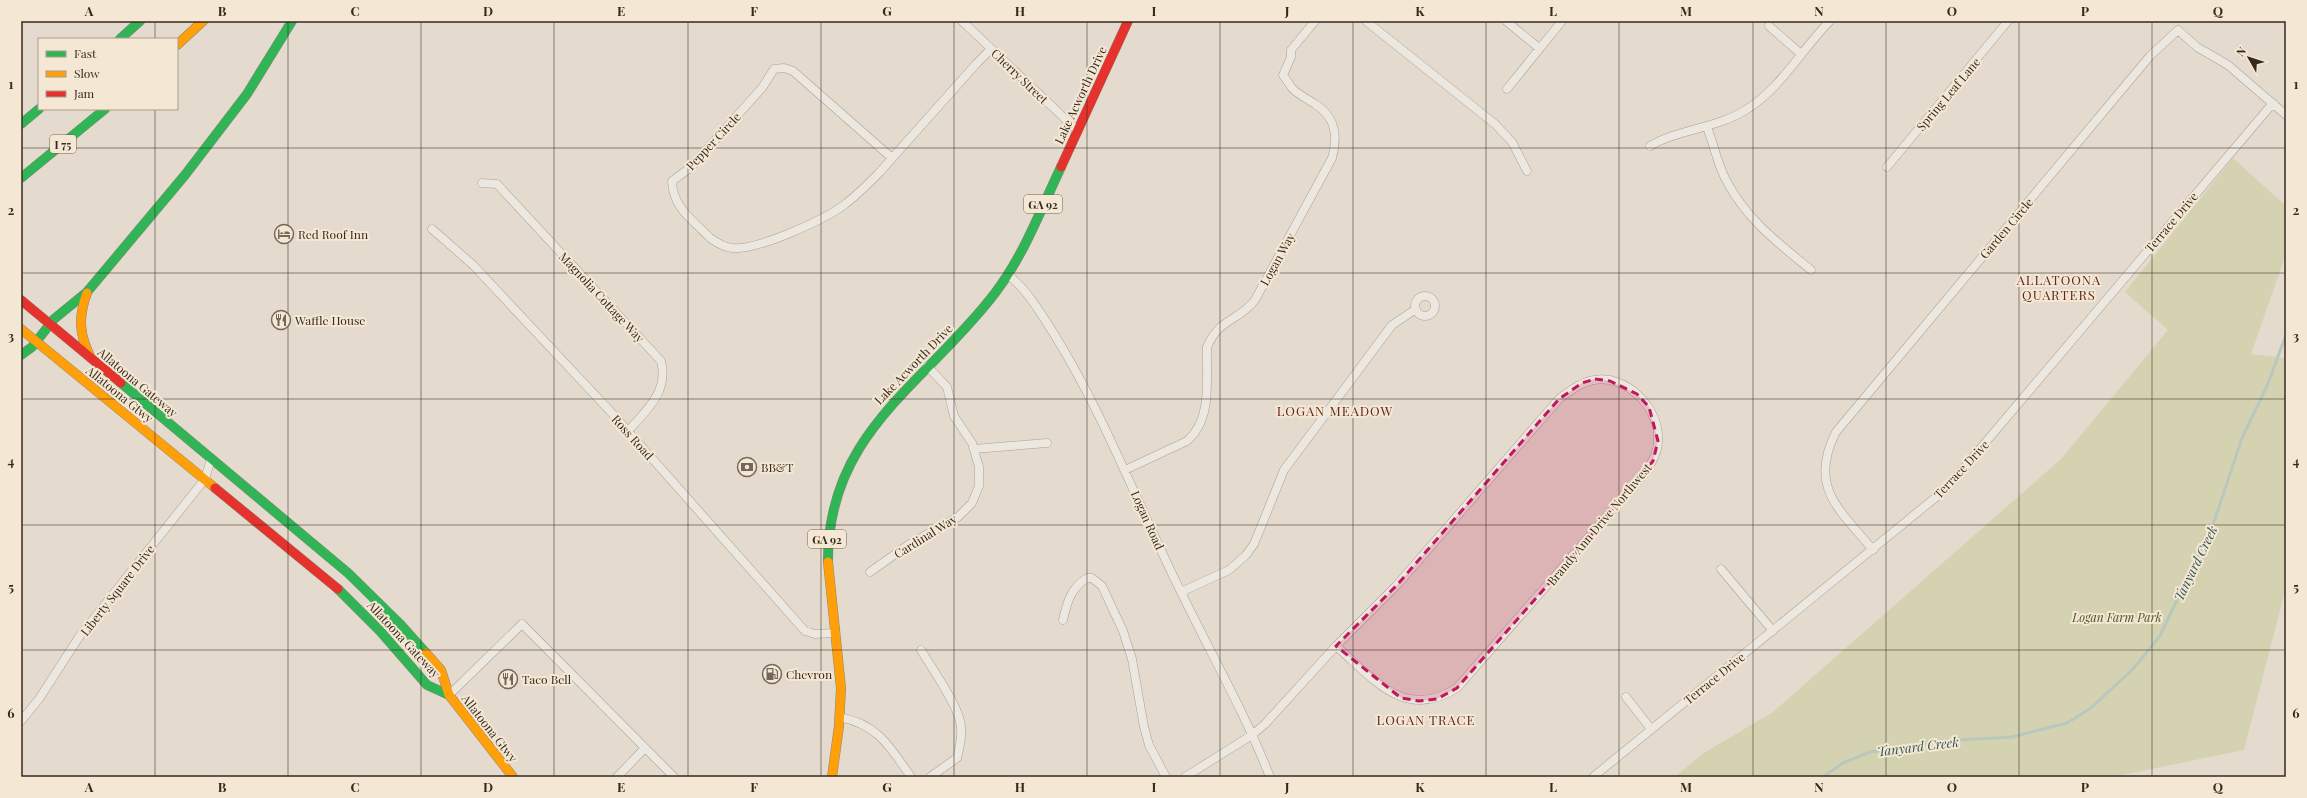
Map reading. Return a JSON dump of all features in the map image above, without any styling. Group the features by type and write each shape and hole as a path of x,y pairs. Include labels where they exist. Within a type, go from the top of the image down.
{"main road":[{"path":"121,38 140,21"},
{"path":"178,45 203,21"},
{"path":"21,355 36,341 50,324 87,292 227,122 266,65 292,21"},
{"name":"Lake Acworth Drive","path":"832,777 839,718 840,677 830,602 827,556 827,535 834,502 848,469 865,436 881,414 980,311 1008,275 1029,236 1128,21"},
{"path":"21,124 38,110"},
{"name":"I 75","path":"21,178 104,110"},
{"path":"87,292 80,310 79,328 80,336 91,358"},
{"name":"Allatoona Gateway","path":"21,300 348,573 401,625 441,670 449,695"},
{"name":"Allatoona Gtwy","path":"21,329 188,465"},
{"name":"Allatoona Gateway","path":"188,465 354,604 427,685 449,695"},
{"name":"Allatoona Gtwy","path":"449,695 513,777"}],"street":[{"name":"Cherry Street","path":"962,21 1077,130"},
{"name":"Logan Way","path":"1125,470 1187,441 1196,434 1205,413 1207,347 1220,326 1243,312 1255,300 1332,158 1336,145 1336,131 1331,119 1324,110 1292,88 1284,74 1291,57 1291,50 1314,21"},
{"path":"1366,21 1495,124 1512,142 1527,171"},
{"path":"1506,21 1539,48"},
{"path":"1506,89 1562,21"},
{"path":"1650,146 1668,136 1708,127 1744,111 1758,100 1830,21"},
{"name":"Spring Leaf Lane","path":"1887,166 2008,21"},
{"path":"1769,26 1801,54"},
{"name":"Garden Circle","path":"1873,550 1836,506 1829,493 1824,467 1830,444 1836,432 2150,56 2178,30 2197,47 2228,65 2286,115"},
{"name":"Pepper Circle","path":"892,158 793,71 784,68 774,69 762,88 690,168 672,181 672,193 675,202 716,242 733,248 743,248 800,228 832,213 856,195 892,158 992,49"},
{"name":"Terrace Drive","path":"1592,777 1873,550 1946,489 2273,103"},
{"path":"1708,127 1725,179 1740,205 1766,233 1811,270"},
{"name":"Magnolia Cottage Way","path":"482,183 497,184 661,361 665,374 660,391 628,431"},
{"name":"Ross Road","path":"432,229 473,265 628,431 805,631 815,634 835,633"},
{"name":"Logan Road","path":"1008,275 1017,281 1045,320 1073,365 1125,470 1180,592 1222,670 1270,777"},
{"path":"1180,592 1229,570 1246,555 1254,544 1284,470 1392,325 1416,309"},
{"name":"Cardinal Way","path":"870,572 908,545 958,517 972,503 979,486 980,476 974,449 954,416 947,388 927,366"},
{"name":"Brandy Ann Drive Northwest","path":"1186,777 1252,735 1265,724 1336,646 1397,585 1559,399 1582,383 1595,379 1610,381 1624,386 1637,394 1649,407 1658,441 1653,461 1644,474 1457,688 1446,695 1428,701 1402,698 1382,686 1336,646"},
{"path":"974,449 1048,443"},
{"name":"Liberty Square Drive","path":"21,721 39,699 79,637 205,479 211,459"},
{"path":"1721,570 1773,631"},
{"path":"1063,620 1068,598 1076,587 1087,578 1097,581 1107,596 1127,645 1137,677 1144,727 1149,745 1166,777"},
{"path":"449,695 522,624 674,777"},
{"path":"921,650 944,688 960,721 961,744 957,758 930,777"},
{"path":"1626,697 1651,729"},
{"path":"839,718 852,720 879,734 888,743 911,777"},
{"path":"617,777 645,748"}],"highlighted area":[{"path":"1595,379 1610,381 1637,394 1649,407 1658,441 1653,461 1631,490 1457,688 1437,699 1419,701 1401,698 1336,646 1397,585 1559,399 1582,383"}],"green space":[{"name":"Logan Farm Park","path":"2233,158 2286,206 2286,254 2251,354 2286,358 2286,587 2244,750 2112,777 1675,777 1702,754 1773,712 2061,459 2168,330 2125,292"}],"waterway":[{"name":"Tanyard Creek","path":"1823,777 1843,763 1870,752 1940,741 2012,737 2067,723 2091,708 2133,669 2160,636 2215,519 2242,438 2267,386 2286,335"}],"traffic: fast":[{"path":"121,38 140,21"},
{"path":"21,355 32,347 54,319 87,292 185,175 247,94 292,21"},
{"path":"21,124 38,110"},
{"path":"21,178 104,110"},
{"path":"828,562 832,517 844,478 862,444 885,413 968,325 995,293 1023,248 1061,167"},
{"path":"121,383 348,573 401,625 426,653"},
{"path":"338,589 380,631 427,685 449,695"}],"traffic: slow":[{"path":"178,44 203,21"},
{"path":"87,293 82,310 81,326 84,342 91,358"},
{"path":"21,329 215,488"},
{"path":"828,562 841,688 839,726 832,777"},
{"path":"426,653 441,670 449,695 513,777"}],"traffic: jam":[{"path":"1061,167 1128,21"},
{"path":"21,300 121,383"},
{"path":"215,488 338,589"}],"place":[{"name":"Red Roof Inn","path":"284,234"},
{"name":"Waffle House","path":"281,320"},
{"name":"BB&T","path":"747,467"},
{"name":"Chevron","path":"772,674"},
{"name":"Taco Bell","path":"508,679"}],"district":[{"name":"ALLATOONA QUARTERS","path":"2059,286"},
{"name":"LOGAN MEADOW","path":"1335,410"},
{"name":"LOGAN TRACE","path":"1426,719"}]}
